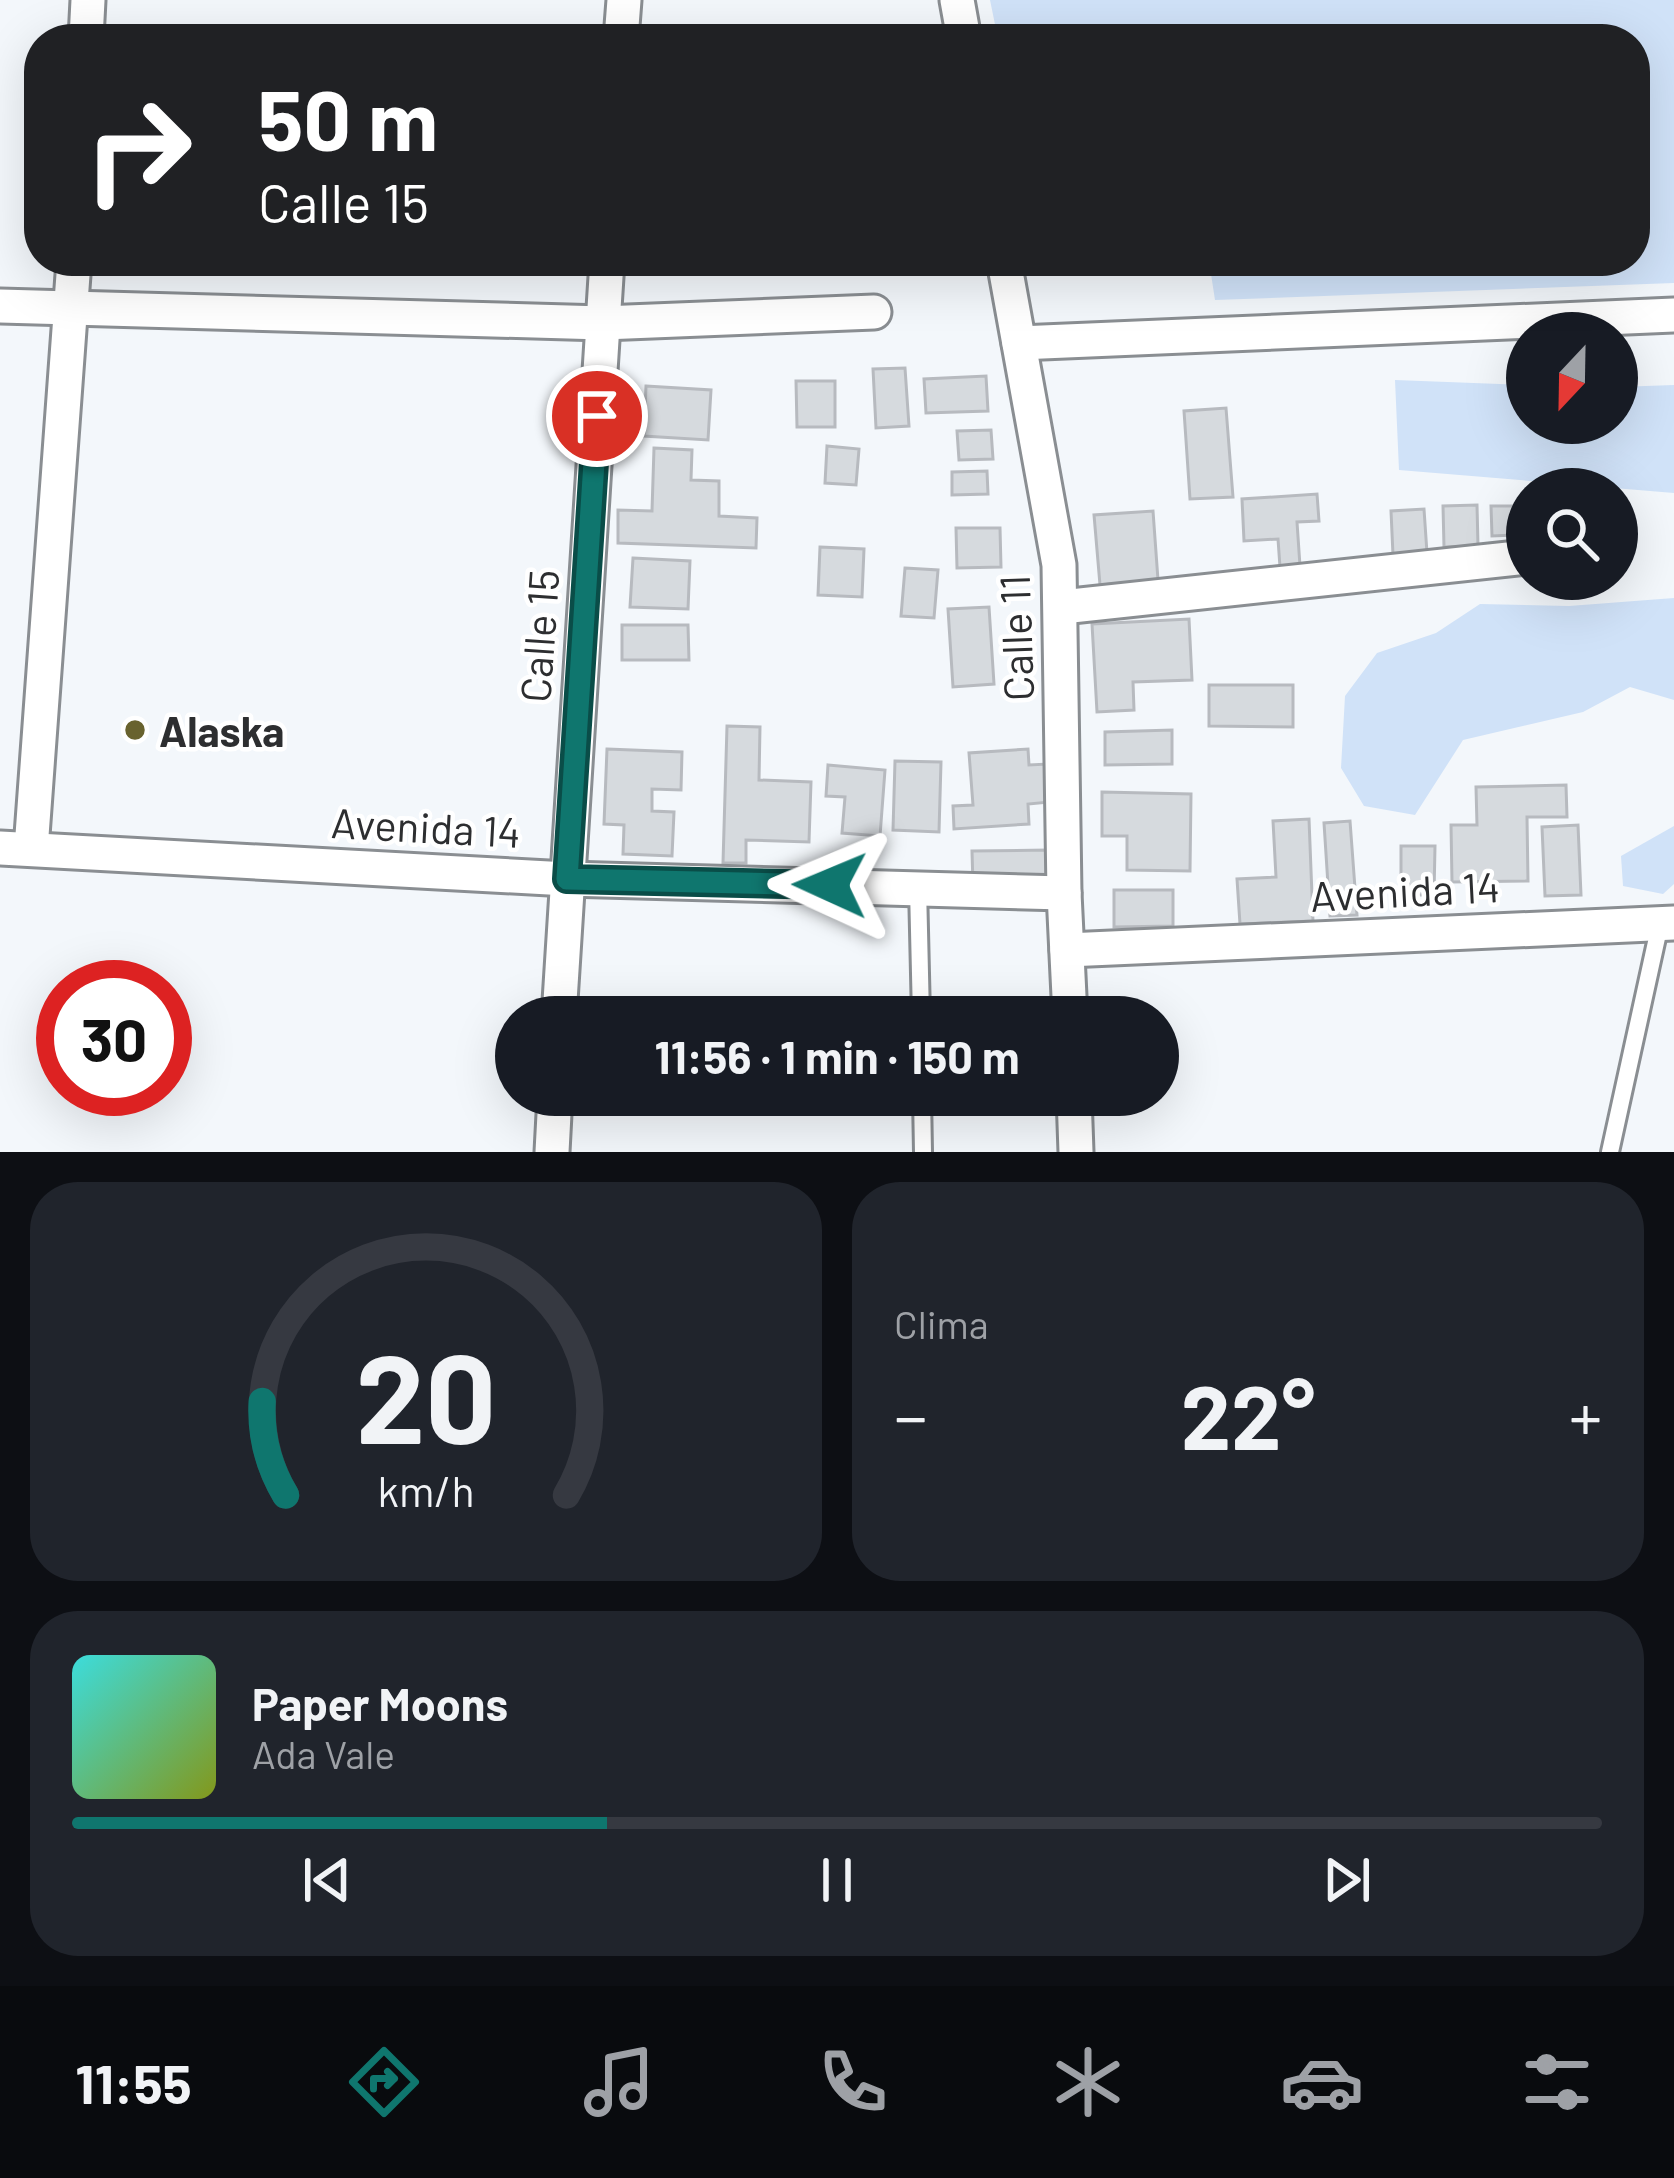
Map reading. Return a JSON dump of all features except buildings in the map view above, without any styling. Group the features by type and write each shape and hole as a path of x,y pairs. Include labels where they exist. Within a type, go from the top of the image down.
{"street":[{"path":"15,848 73,276"},
{"name":"Calle 15","path":"560,996 606,276"},
{"name":"Calle 11","path":"1007,276 1059,565 1069,996"},
{"path":"0,306 603,323 874,312"},
{"path":"1019,343 1674,315"},
{"path":"1062,607 1506,559"},
{"name":"Avenida 14","path":"15,848 567,879 1064,893"},
{"name":"Avenida 14","path":"1067,950 1667,923"},
{"path":"552,1152 554,1116"},
{"path":"1075,1116 1076,1152"}],"lane":[{"path":"918,887 921,996"},
{"path":"1610,1152 1667,923"},
{"path":"922,1116 923,1152"}],"shaded area":[{"path":"990,0 1674,0 1674,283 1215,300 1211,276 1650,276 1650,24 995,24"},
{"path":"1395,380 1506,384 1506,444 1638,444 1638,386 1674,385 1674,493 1638,490 1638,468 1506,468 1506,479 1399,470"},
{"path":"1674,598 1674,700 1630,687 1583,712 1463,740 1415,815 1364,806 1341,768 1345,696 1377,653 1436,633 1480,604 1569,606"},
{"path":"1674,826 1674,884 1663,894 1623,886 1621,856"}],"place":[{"name":"Alaska","path":"135,730"}],"route":[{"path":"597,416 567,879 830,885"}]}
